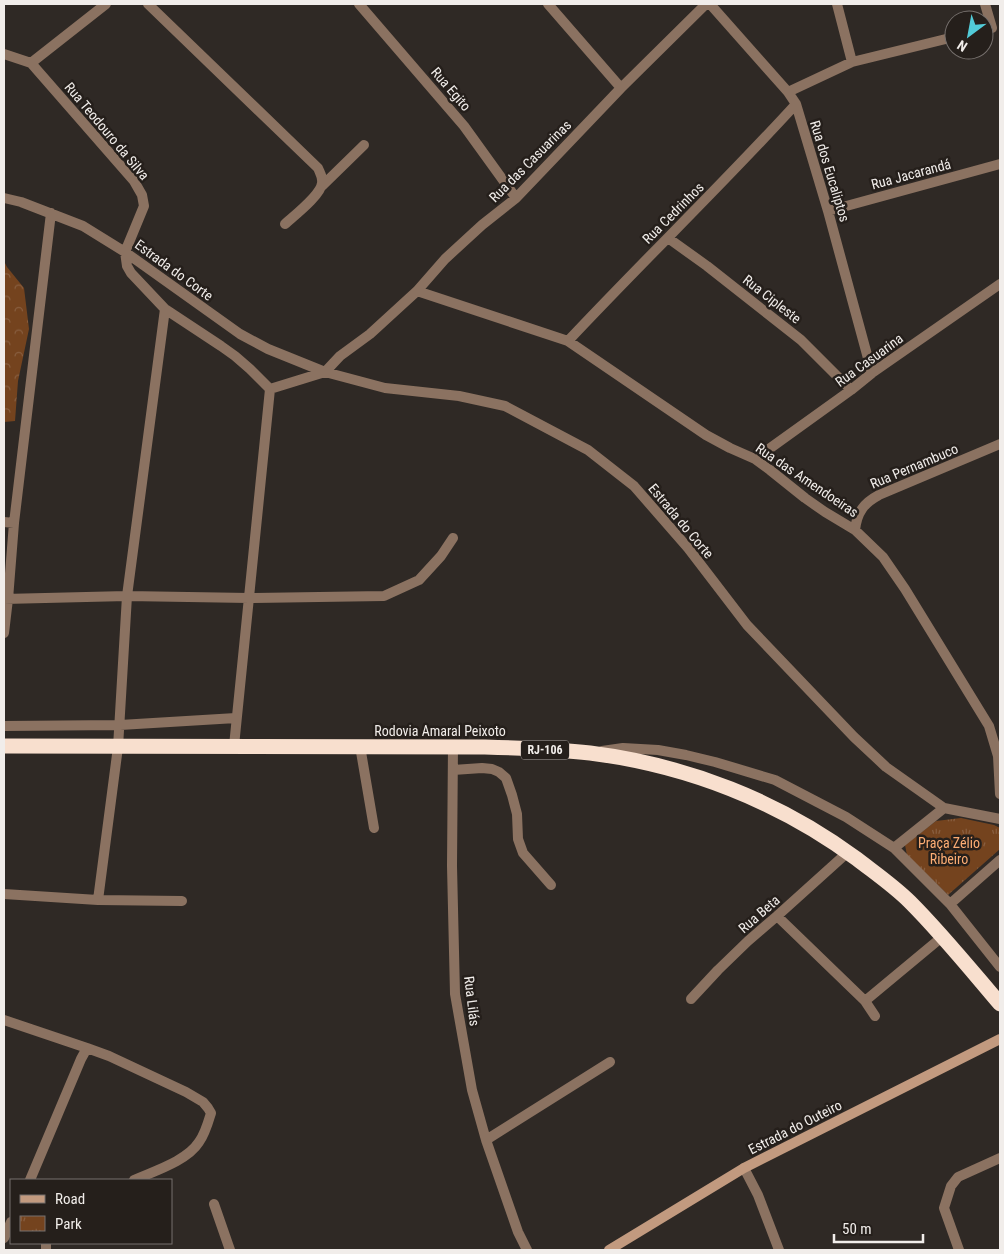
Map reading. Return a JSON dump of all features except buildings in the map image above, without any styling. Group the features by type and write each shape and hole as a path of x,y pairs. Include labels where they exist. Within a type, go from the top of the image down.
{"highway":[{"name":"Rodovia Amaral Peixoto","path":"4,746 453,746 525,748 590,753 674,770 732,788 784,813 820,833 848,852 888,882 910,902 1000,1004"}],"street":[{"path":"4,54 30,63 106,4"},
{"path":"148,4 318,168 322,176 322,186"},
{"name":"Rua Egito","path":"359,4 464,126 516,198"},
{"path":"548,4 620,88"},
{"name":"Rua das Casuarinas","path":"325,372 340,356 370,334 417,291 445,259 482,225 516,198 620,88 706,4"},
{"name":"Rua dos Eucaliptos","path":"710,4 788,92 796,104 828,211 872,373"},
{"path":"837,4 852,62"},
{"path":"788,92 852,62 944,39"},
{"name":"Rua Teodouro da Silva","path":"30,63 134,181 142,195 144,206 125,252"},
{"name":"Rua Cedrinhos","path":"568,341 616,289 756,148 796,104"},
{"path":"286,224 364,145"},
{"name":"Rua Jacarandá","path":"828,211 1000,164"},
{"name":"Estrada do Corte","path":"4,198 21,202 83,226 125,252 240,334 268,349 325,372 385,388 459,396 505,406 588,450 634,486 688,548 747,625 854,737 886,767 944,808 1000,819"},
{"path":"4,633 9,522 51,213"},
{"name":"Rua Cipleste","path":"668,238 707,266 801,340 851,390"},
{"path":"125,252 127,266 131,273 165,309 221,346 250,369 270,390 234,746"},
{"name":"Rua Casuarina","path":"755,459 872,373 1000,284"},
{"name":"Rua das Amendoeiras","path":"417,291 568,341 706,435 755,459 805,498 855,530 883,557 905,589 989,726 998,756 1000,794"},
{"path":"98,900 118,747 127,596 165,309"},
{"path":"270,390 325,372"},
{"name":"Rua Pernambuco","path":"855,530 858,515 870,500 1000,444"},
{"path":"6,599 127,596 250,598 384,596 419,580 441,556 454,538"},
{"path":"4,726 120,725 236,718"},
{"path":"360,746 374,828"},
{"name":"Rua Lilás","path":"453,746 452,866 455,994 472,1090 486,1140 518,1232 527,1250"},
{"path":"590,753 623,748 658,750 715,762 775,780 846,817 894,848 950,904 1000,967"},
{"path":"453,770 492,769 506,778 517,814 518,839 523,853 551,885"},
{"path":"894,848 944,808"},
{"name":"Rua Beta","path":"691,999 742,947 848,852"},
{"path":"950,904 1000,860"},
{"path":"4,894 98,900 182,901"},
{"path":"777,916 865,1001 875,1016"},
{"path":"865,1001 942,937"},
{"path":"4,1020 108,1056 186,1092 203,1102 208,1108 211,1113 205,1131 199,1143 191,1152 177,1161 136,1179"},
{"name":"Estrada do Outeiro","path":"609,1250 744,1168 1000,1039"},
{"path":"30,1179 87,1048"},
{"path":"486,1140 610,1062"},
{"path":"959,1250 944,1208 951,1186 958,1177 1000,1158"},
{"path":"744,1168 758,1195 779,1250"},
{"path":"214,1204 230,1250"},
{"path":"4,1238 10,1224"}],"green space":[{"path":"4,261 24,288 29,329 18,381 15,421 4,422"},
{"name":"Praça Zélio Ribeiro","path":"961,818 1000,828 1000,849 948,895 907,855 905,845 936,821"},
{"path":"956,832 978,856 945,888 922,865"}]}
